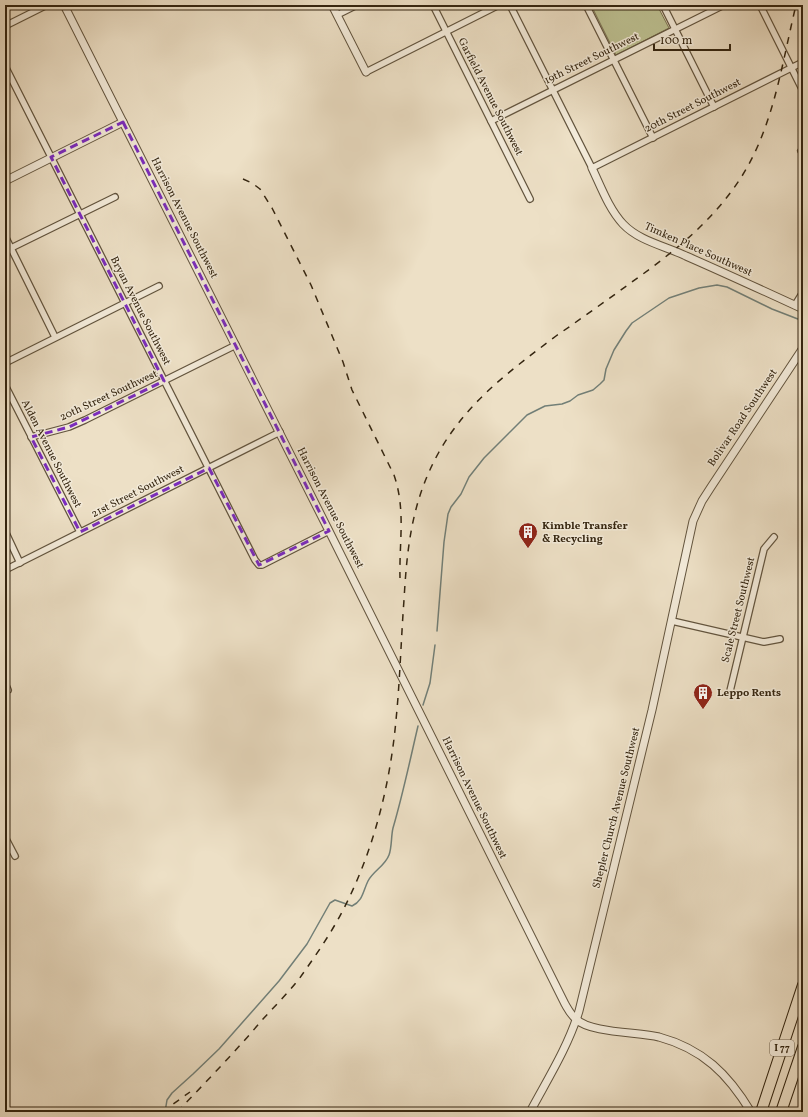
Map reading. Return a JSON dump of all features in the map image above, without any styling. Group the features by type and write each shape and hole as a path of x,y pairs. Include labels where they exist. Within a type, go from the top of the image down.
{"highway":[{"name":"I 77","path":"761,1112 803,985"},
{"name":"I 77","path":"782,1112 803,1046"}],"street":[{"path":"5,26 47,5"},
{"name":"Harrison Avenue Southwest","path":"64,5 330,531 565,1004 576,1020"},
{"path":"332,5 366,72 499,5"},
{"path":"337,15 357,5"},
{"name":"Garfield Avenue Southwest","path":"433,5 530,199"},
{"path":"510,5 592,168"},
{"path":"586,5 653,138"},
{"path":"663,5 714,107"},
{"name":"19th Street Southwest","path":"491,121 724,5"},
{"path":"760,5 803,91"},
{"name":"20th Street Southwest","path":"592,168 803,62"},
{"name":"Bryan Avenue Southwest","path":"5,66 255,560 259,565 262,565 330,531"},
{"path":"5,180 123,122"},
{"name":"Timken Place Southwest","path":"592,168 615,214 624,226 647,240 684,255 803,309"},
{"path":"5,251 115,197"},
{"path":"5,236 55,337"},
{"path":"5,363 159,286"},
{"path":"795,305 803,292"},
{"name":"20th Street Southwest","path":"31,436 69,427 236,345"},
{"name":"Bolivar Road Southwest","path":"702,501 803,348"},
{"name":"Alden Avenue Southwest","path":"5,385 80,532"},
{"name":"21st Street Southwest","path":"5,570 280,432"},
{"name":"Shepler Church Avenue Southwest","path":"530,1112 576,1020 652,710 689,535 693,521 702,501"},
{"path":"5,531 20,563"},
{"name":"Scale Street Southwest","path":"730,691 764,549 774,537"},
{"path":"672,621 764,642 780,639"},
{"path":"5,683 8,690"},
{"path":"5,837 15,856"},
{"path":"576,1020 596,1028 660,1038 690,1050 725,1075 745,1101 751,1112"}],"highlighted area":[{"path":"123,122 329,531 259,565 209,468 80,532 31,437 69,427 164,381 51,157"}],"green space":[{"path":"591,5 657,5 669,28 616,55"}],"waterway":[{"path":"437,631 444,542 448,514 451,507 461,494 469,477 484,458 527,415 545,406 562,404 570,401 578,395 593,390 600,384 604,380 606,369 614,350 632,323 669,298 699,288 717,285 727,287 772,309 803,321"},
{"path":"423,705 430,683 435,645"},
{"path":"165,1112 167,1100 172,1093 219,1049 279,981 307,944 330,903 335,900 352,906 361,899 370,877 387,859 391,849 393,828 418,726"}],"railway":[{"path":"177,1112 232,1055 299,979 337,921 353,890 363,866 378,819 393,745 399,690 405,580 412,524 423,488 439,452 463,417 491,388 556,336 671,253 697,230 721,205 742,176 762,136 776,93 796,5"},
{"path":"243,179 260,189 272,208 311,285 343,362 352,390 394,475 398,488 401,513 400,578"},
{"path":"162,1112 190,1092"}],"place":[{"name":"Kimble Transfer & Recycling","path":"528,549"},
{"name":"Leppo Rents","path":"703,710"}]}
